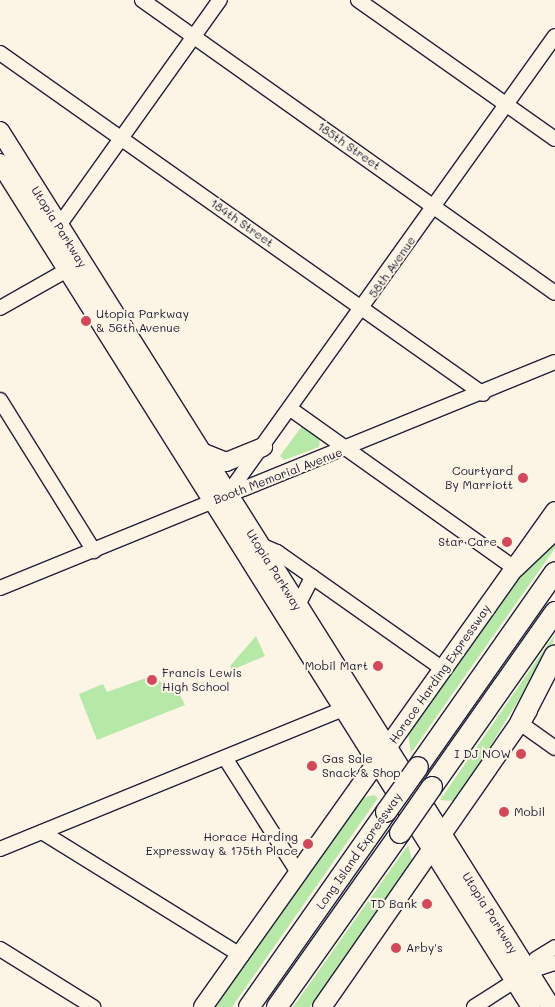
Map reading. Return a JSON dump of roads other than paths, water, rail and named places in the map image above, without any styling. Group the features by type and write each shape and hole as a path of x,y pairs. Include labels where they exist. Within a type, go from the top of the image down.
{"highway":[{"path":"514,568 555,529"},
{"name":"Long Island Expressway","path":"249,1007 555,572"},
{"name":"Long Island Expressway","path":"277,1007 555,612"},
{"path":"520,723 555,656"}],"main road":[{"name":"Utopia Parkway","path":"0,131 53,234"},
{"name":"Utopia Parkway","path":"0,163 53,234 198,450 219,498 258,544 552,1007"},
{"name":"Utopia Parkway","path":"74,266 219,498 341,710 432,849 531,1007"},
{"path":"198,450 226,462 263,447"},
{"name":"Horace Harding Expressway","path":"203,1007 242,956 555,510"},
{"path":"322,1007 555,671"}],"street":[{"name":"185th Street","path":"142,0 555,293"},
{"path":"53,234 220,0"},
{"path":"358,0 555,139"},
{"name":"58th Avenue","path":"219,498 292,410 555,36"},
{"name":"184th Street","path":"0,53 483,394"},
{"path":"0,308 74,266"},
{"name":"Booth Memorial Avenue","path":"0,588 219,498 483,394 555,362"},
{"path":"0,400 94,550"},
{"path":"292,410 514,568"},
{"path":"258,544 277,552 443,669"},
{"path":"297,607 312,577"},
{"path":"0,849 341,710"},
{"path":"520,723 555,748"},
{"path":"226,758 299,874"},
{"path":"42,832 242,956"},
{"path":"530,971 536,959 555,947"},
{"path":"0,949 93,1007"},
{"path":"474,1007 530,971 555,963"}],"place":[{"name":"Utopia Parkway & 56th Avenue","path":"86,321"},
{"name":"Courtyard By Marriott","path":"523,478"},
{"name":"Star Care","path":"507,542"},
{"name":"Mobil Mart","path":"378,666"},
{"name":"Francis Lewis High School","path":"152,680"},
{"name":"I DJ NOW","path":"521,754"},
{"name":"Gas Sale Snack & Shop","path":"312,766"},
{"name":"Mobil","path":"504,812"},
{"name":"Horace Harding Expressway & 175th Place","path":"308,844"},
{"name":"TD Bank","path":"427,904"},
{"name":"Arby's","path":"396,948"}]}
